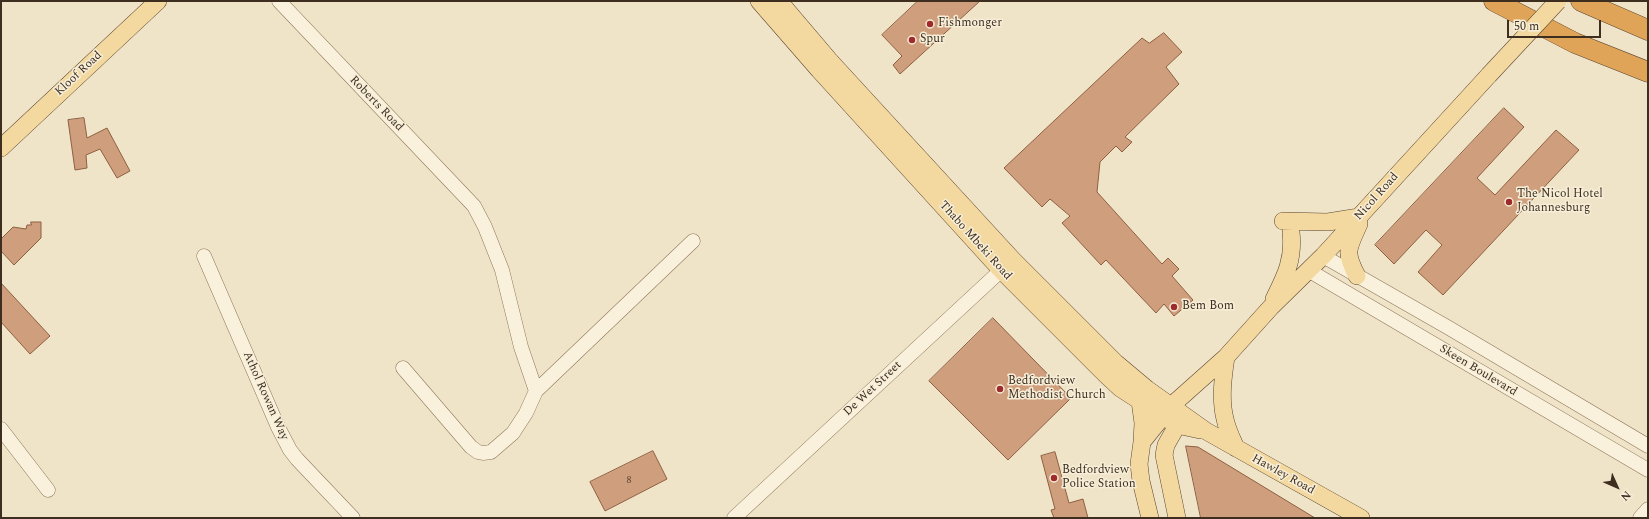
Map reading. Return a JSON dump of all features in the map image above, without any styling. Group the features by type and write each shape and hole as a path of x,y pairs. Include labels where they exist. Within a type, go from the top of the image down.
{"highway":[{"path":"1494,1 1575,43 1648,72"},
{"path":"1582,1 1648,30"}],"main road":[{"name":"Kloof Road","path":"1,148 158,1"},
{"path":"759,1 825,65"},
{"path":"779,1 825,65"},
{"name":"Nicol Road","path":"1174,416 1192,388 1226,357 1271,307 1324,256 1558,1"},
{"name":"Thabo Mbeki Road","path":"825,65 911,149 955,197 1007,265"},
{"name":"Thabo Mbeki Road","path":"825,65 1106,375 1120,388 1144,395 1174,416"},
{"path":"1271,307 1289,264 1293,247 1287,226 1321,222 1362,213"},
{"path":"1357,276 1349,260 1348,253 1362,213"},
{"path":"1226,357 1223,378 1223,404 1225,420 1236,448"},
{"path":"1144,395 1142,442 1139,464 1141,481 1150,518"},
{"path":"1142,442 1174,416"},
{"path":"1174,416 1164,455 1177,518"},
{"name":"Hawley Road","path":"1174,416 1206,431 1361,518"},
{"path":"1146,498 1171,493"}],"street":[{"name":"Roberts Road","path":"279,1 474,206 485,227 502,270 510,296 521,347 536,392"},
{"path":"403,368 471,447 478,452 491,452 513,433 526,413 536,392 693,241"},
{"name":"Athol Rowan Way","path":"204,256 278,427 290,450 305,468 353,518"},
{"name":"Skeen Boulevard","path":"1324,256 1648,446"},
{"name":"De Wet Street","path":"734,518 1007,265"},
{"name":"Skeen Boulevard","path":"1308,270 1648,470"},
{"path":"1554,416 1557,392"},
{"path":"1,430 48,490"},
{"path":"1640,518 1648,509"}],"building":[{"path":"918,1 980,1 900,74 893,65 902,56 882,35"},
{"path":"1164,33 1182,52 1166,67 1179,84 1125,137 1132,142 1122,152 1116,146 1100,162 1097,192 1162,264 1168,258 1179,269 1172,276 1193,300 1174,316 1164,304 1156,313 1106,260 1101,265 1062,223 1070,216 1050,199 1042,207 1004,168 1142,38 1149,43"},
{"name":"The Nicol Hotel Johannesburg","path":"1504,108 1524,127 1477,178 1495,195 1556,130 1579,150 1443,295 1418,272 1442,245 1426,230 1394,264 1375,245"},
{"path":"84,118 87,138 107,128 130,171 117,178 100,149 86,155 87,168 75,170 68,120"},
{"path":"31,222 41,222 41,238 14,265 1,251 1,239 13,227 26,229 27,225 31,225"},
{"path":"1,283 50,336 30,354 1,322"},
{"name":"Bedfordview Methodist Church","path":"993,318 1071,398 1008,460 929,381"},
{"path":"1186,446 1198,447 1315,518 1201,518"},
{"path":"653,451 667,479 605,511 590,482"},
{"name":"Bedfordview Police Station","path":"1055,452 1069,503 1083,499 1088,518 1054,518 1051,510 1055,509 1041,456"}],"place":[{"name":"Fishmonger","path":"930,24"},
{"name":"Spur","path":"912,40"},
{"name":"The Nicol Hotel Johannesburg","path":"1509,202"},
{"name":"Bem Bom","path":"1174,307"},
{"name":"Bedfordview Methodist Church","path":"1000,389"},
{"name":"Bedfordview Police Station","path":"1054,478"}]}
